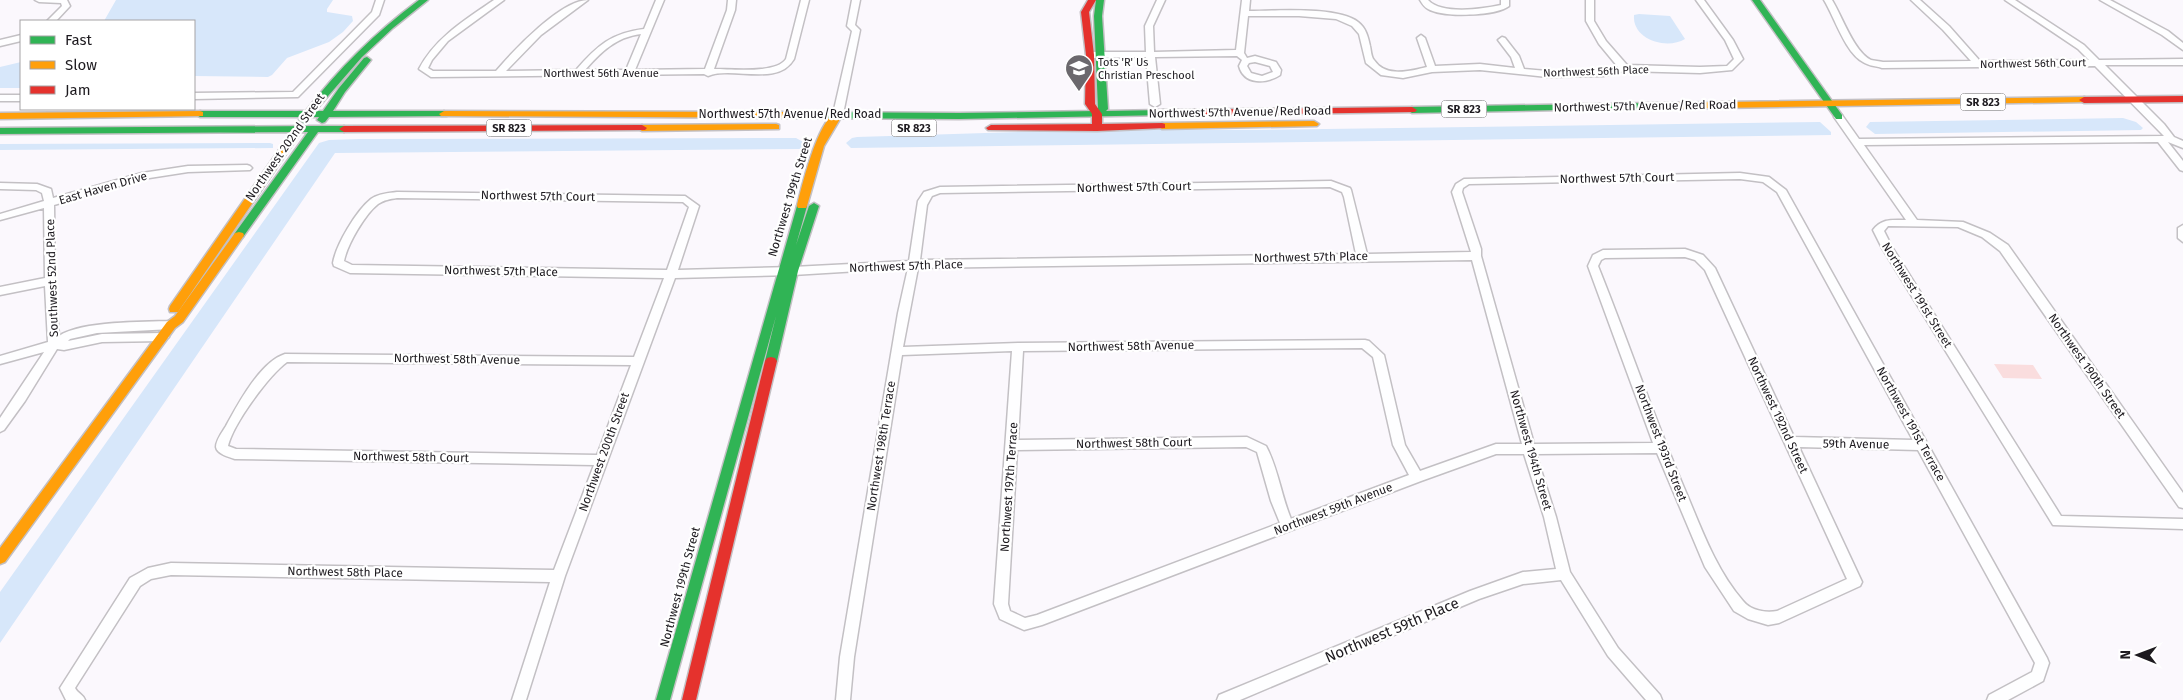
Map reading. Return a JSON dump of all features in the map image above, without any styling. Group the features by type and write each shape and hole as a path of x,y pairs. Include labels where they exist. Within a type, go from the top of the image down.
{"main road":[{"name":"Northwest 202nd Street","path":"171,325 167,319 333,80 368,42 400,16 424,0"},
{"name":"Northwest 202nd Street","path":"0,558 171,325 179,319 215,271 350,81 376,51 404,25 438,0"},
{"path":"1092,0 1085,12 1096,55 1103,109 1097,114 1097,128"},
{"path":"1096,55 1100,0"},
{"path":"1756,0 1831,104 1844,117"},
{"name":"Northwest 57th Avenue/Red Road","path":"309,113 959,116 2183,99"},
{"path":"2129,112 2165,112"},
{"name":"SR 823","path":"0,116 309,113"},
{"name":"Northwest 199th Street","path":"663,700 788,272 807,232 830,127 838,114"},
{"path":"1820,117 1844,117"},
{"name":"Northwest 57th Avenue/Red Road","path":"975,128 1326,124"},
{"name":"Northwest 57th Avenue/Red Road","path":"298,129 789,127"},
{"name":"SR 823","path":"0,131 298,129"},
{"name":"Northwest 199th Street","path":"689,700 788,272"}],"street":[{"path":"39,0 64,1 66,6 52,20"},
{"path":"195,96 295,95 376,13 380,0"},
{"name":"Northwest 56th Avenue","path":"500,0 472,19 440,46 426,60 423,69 431,74 763,72 780,68 790,59 805,0"},
{"path":"498,74 518,50 561,14 584,0"},
{"path":"629,73 660,0"},
{"path":"708,73 731,10 732,0"},
{"path":"838,114 856,30 851,26 856,0"},
{"path":"1155,104 1149,26 1161,0"},
{"path":"1246,0 1240,53 1246,61"},
{"path":"1424,0 1432,8 1442,11 1496,10 1505,6 1505,0"},
{"path":"1590,0 1590,21 1602,42 1624,68"},
{"name":"Northwest 56th Place","path":"1244,14 1300,13 1338,17 1355,24 1363,34 1369,61 1384,74 1403,75 1432,70 1480,66 1547,74 1602,73 1624,68 1700,70 1728,68 1739,59 1729,40 1700,0"},
{"name":"Northwest 56th Court","path":"1828,0 1836,10 1851,43 1865,60 1882,65 2183,62"},
{"path":"1915,0 1946,28 1978,64"},
{"path":"2009,0 2062,33 2098,62 2147,112 2183,168"},
{"path":"2104,0 2165,33 2183,47"},
{"path":"578,73 594,55 618,36 624,33 646,31"},
{"path":"0,42 20,38"},
{"path":"1421,38 1432,70"},
{"path":"1502,40 1515,56 1521,72"},
{"path":"1096,55 1240,53"},
{"path":"0,98 20,98"},
{"path":"1844,117 1857,142 1913,222"},
{"path":"1857,142 2166,139 2183,145"},
{"name":"East Haven Drive","path":"0,217 142,176 188,169 247,168"},
{"name":"Northwest 57th Court","path":"1467,181 1740,176 1766,179"},
{"name":"Northwest 191st Terrace","path":"1766,179 1781,190 2042,663 2038,676 1994,700"},
{"name":"Northwest 194th Street","path":"1467,181 1458,186 1457,192 1476,249 1476,256 1550,516 1564,574 1613,652 1654,700"},
{"name":"Northwest 57th Court","path":"928,194 940,190 1331,184 1341,186 1346,190 1362,256"},
{"path":"0,186 37,187 47,191 49,203"},
{"name":"Northwest 57th Court","path":"338,263 341,251 367,211 380,198 397,194 685,198 694,206"},
{"name":"Northwest 198th Terrace","path":"843,700 846,657 897,351 914,264 922,205 924,197 928,194"},
{"name":"Southwest 52nd Place","path":"0,427 22,398 54,345 50,281 49,203"},
{"name":"Northwest 200th Street","path":"519,700 558,576 671,274 694,206"},
{"name":"Northwest 190th Street","path":"1913,222 1959,224 1986,235 2004,248 2183,503"},
{"name":"Northwest 191st Street","path":"1913,222 1886,223 1878,230 1887,248 2058,521 2183,524"},
{"path":"2183,228 2183,238"},
{"name":"Northwest 192nd Street","path":"1597,258 1603,254 1694,254 1705,261 1710,268 1855,582 1778,618 1768,619 1753,615"},
{"name":"Northwest 57th Place","path":"338,263 350,269 671,274 788,272 914,264 1362,256 1476,256"},
{"name":"Northwest 193rd Street","path":"1597,258 1594,266 1661,448 1710,563 1739,607 1753,615"},
{"path":"0,292 50,281"},
{"path":"0,360 54,345 64,346 122,326 171,325"},
{"path":"114,337 122,326"},
{"path":"89,336 163,337"},
{"name":"Northwest 58th Avenue","path":"897,351 1018,347 1366,344 1378,355 1399,445 1417,477"},
{"name":"Northwest 197th Terrace","path":"1015,621 1005,615 1001,604 1018,347"},
{"name":"Northwest 58th Avenue","path":"222,448 222,442 264,375 276,362 293,357 638,361"},
{"name":"Northwest 58th Court","path":"1012,445 1247,442 1262,449 1277,501 1288,526"},
{"name":"59th Avenue","path":"1790,442 1923,445"},
{"name":"Northwest 58th Court","path":"222,448 235,454 601,460"},
{"name":"Northwest 59th Avenue","path":"1015,621 1024,624 1037,622 1417,477 1496,449 1661,448"},
{"name":"Northwest 58th Place","path":"78,700 72,698 67,688 135,582 148,574 171,569 558,576"},
{"name":"Northwest 59th Place","path":"1224,700 1475,595 1523,578 1564,574"}],"shaded area":[{"path":"1994,364 2033,365 2042,379 2003,378"}],"water":[{"path":"116,0 333,0 327,12 352,16 353,21 343,32 329,42 287,58 268,77 195,76 195,20 105,20"},
{"path":"1634,15 1670,16 1685,39 1669,43 1660,43 1652,40 1639,31 1635,24"},
{"path":"20,62 20,88 0,88 0,67"},
{"path":"2123,118 2136,122 2143,128 2141,130 1875,134 1866,127 1870,122"},
{"path":"1820,122 1831,132 1831,135 851,148 846,143 852,138 857,137 1083,130 1258,130"},
{"path":"796,138 805,143 803,148 335,153 0,643 0,592 319,143 329,140 359,139"}],"waterway":[{"path":"0,147 270,146"}],"traffic: fast":[{"path":"304,120 330,86 359,55 390,26 424,0"},
{"path":"1097,114 1103,109 1098,16 1100,0"},
{"path":"1756,0 1839,117"},
{"path":"322,120 342,90 367,60"},
{"path":"1412,110 1653,106"},
{"path":"807,115 959,116 1163,113"},
{"path":"200,114 444,114"},
{"path":"239,235 315,129"},
{"path":"0,131 344,129"},
{"path":"663,700 802,206"},
{"path":"771,361 793,271 814,206"}],"traffic: slow":[{"path":"1653,106 2084,100"},
{"path":"0,116 200,114"},
{"path":"444,114 807,115"},
{"path":"802,206 819,146 838,114"},
{"path":"1162,126 1314,124"},
{"path":"642,128 776,127"},
{"path":"174,309 298,129"},
{"path":"0,558 171,325 179,319 239,235"}],"traffic: jam":[{"path":"1092,0 1085,12 1090,55 1090,104 1097,114 1097,128"},
{"path":"2084,100 2183,99"},
{"path":"1163,113 1412,110"},
{"path":"991,128 1162,126"},
{"path":"344,129 642,128"},
{"path":"689,700 771,361"}],"place":[{"name":"Tots 'R' Us Christian Preschool","path":"1079,92"}]}
